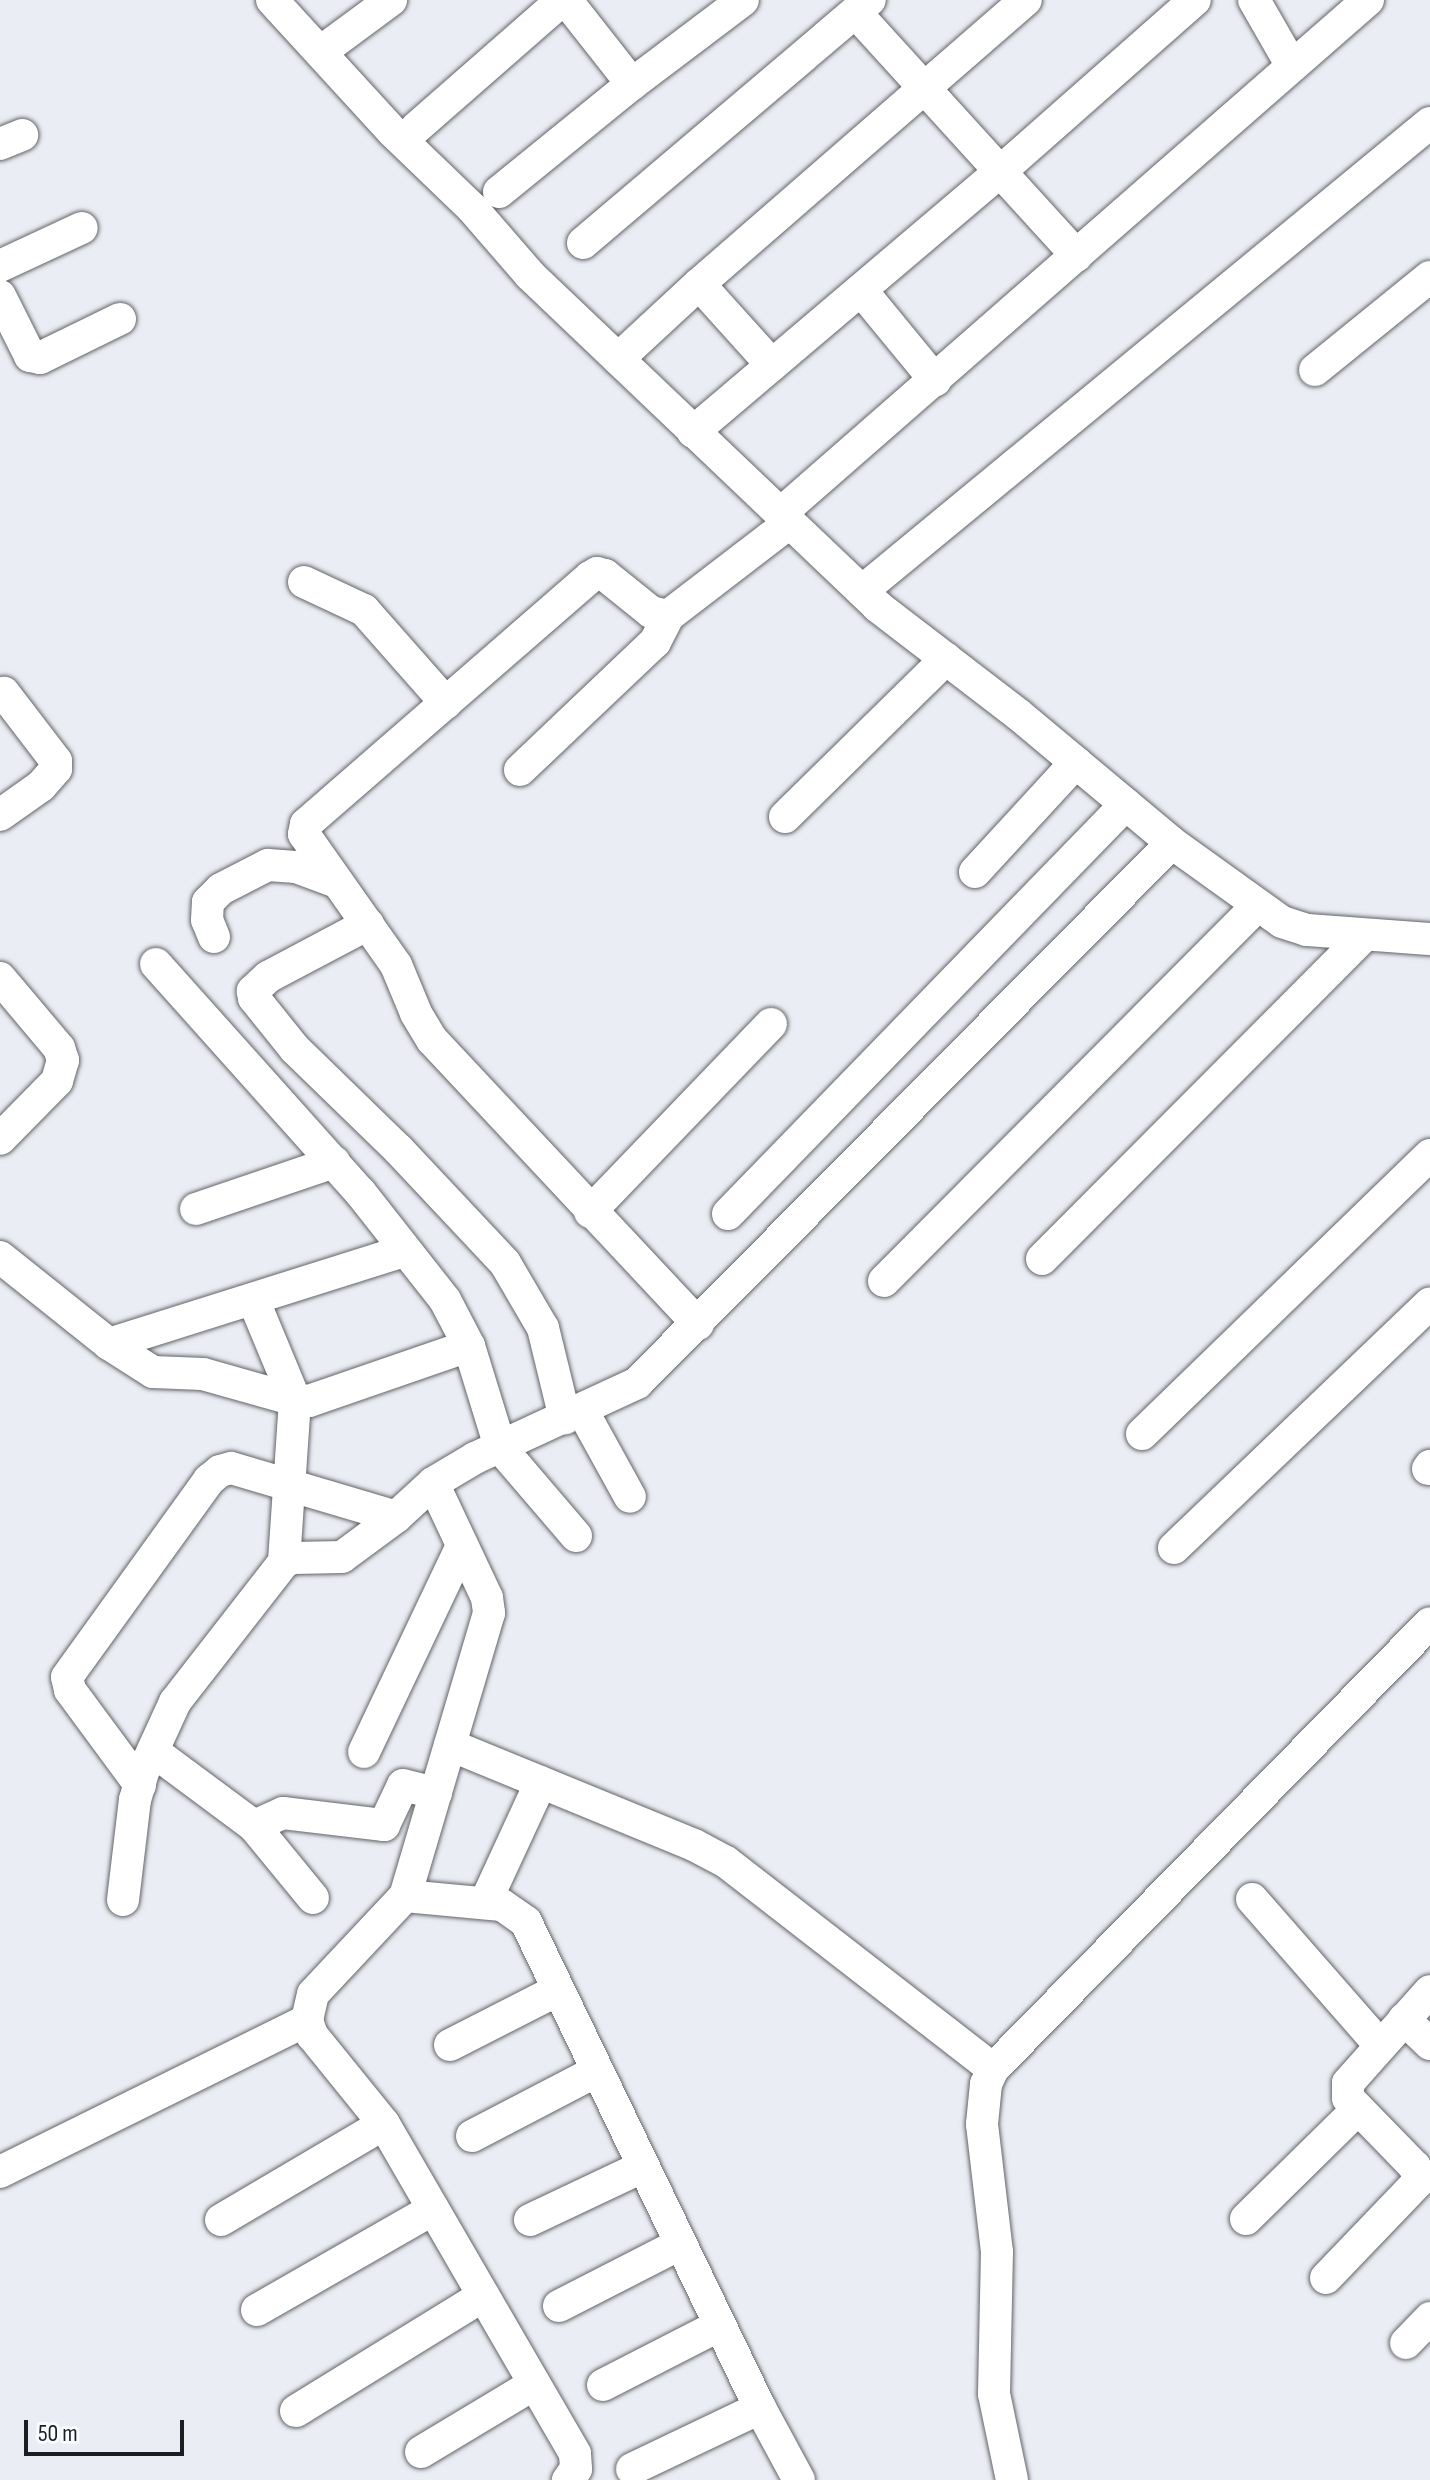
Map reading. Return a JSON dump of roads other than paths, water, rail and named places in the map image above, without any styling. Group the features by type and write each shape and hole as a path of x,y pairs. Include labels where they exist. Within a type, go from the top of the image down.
{"street":[{"path":"272,0 393,132 472,208 530,275 785,519 862,591 1172,843 1282,922 1307,930 1430,939"},
{"path":"330,45 391,0"},
{"path":"416,128 564,0 632,84"},
{"path":"499,192 632,84 743,0"},
{"path":"618,359 699,284 1026,0"},
{"path":"693,432 1002,170 1195,0"},
{"path":"1254,0 1292,66"},
{"path":"520,770 655,642 668,616 785,519 935,380 1368,0"},
{"path":"583,243 863,6 924,87 1077,256"},
{"path":"862,591 1430,123"},
{"path":"0,266 82,228"},
{"path":"1315,370 1430,277"},
{"path":"699,284 772,365"},
{"path":"861,290 935,380"},
{"path":"0,296 30,356 40,358 120,319"},
{"path":"668,616 651,612 597,573 306,824 304,834 396,965 416,1013 432,1040 698,1324"},
{"path":"304,582 364,610 446,703"},
{"path":"785,817 946,659"},
{"path":"0,815 41,786 56,769 56,761 4,693"},
{"path":"975,872 1076,762"},
{"path":"728,1214 1126,804"},
{"path":"123,1900 140,1785 175,1702 284,1562 293,1558 342,1557 396,1517 433,1483 500,1447 637,1383 1172,843"},
{"path":"214,937 207,920 208,902 221,889 268,865 296,867 337,882"},
{"path":"884,1281 1257,906"},
{"path":"368,924 268,977 253,991 254,998 295,1049 398,1149 505,1263 543,1328 573,1414 630,1497"},
{"path":"1042,1259 1365,935"},
{"path":"156,964 334,1162 445,1300 469,1346 500,1447 576,1536"},
{"path":"0,978 59,1048 63,1060 57,1081 0,1139"},
{"path":"590,1212 771,1024"},
{"path":"1142,1434 1430,1155"},
{"path":"196,1209 334,1162"},
{"path":"109,1344 404,1251"},
{"path":"0,1257 109,1344 153,1372 203,1374 295,1400 309,1401 469,1346"},
{"path":"253,1299 295,1400 292,1484 284,1562"},
{"path":"1174,1548 1430,1303"},
{"path":"140,1785 70,1690 67,1677 209,1480 220,1471 231,1468 396,1517"},
{"path":"433,1483 487,1598 489,1613 405,1896 313,1994 307,2020 312,2035 384,2124 575,2454 576,2469 568,2480"},
{"path":"364,1752 462,1546"},
{"path":"1012,2480 994,2394 997,2252 982,2124 986,2084 993,2069 1430,1623"},
{"path":"450,1745 694,1845 726,1862 993,2069"},
{"path":"153,1751 254,1826 313,1898"},
{"path":"485,1903 541,1782"},
{"path":"254,1826 283,1813 384,1825 403,1785 436,1793"},
{"path":"405,1896 502,1905 526,1922 642,2167 760,2408 799,2480"},
{"path":"1252,1899 1380,2045"},
{"path":"450,2045 558,1990"},
{"path":"1326,2278 1419,2181 1415,2167 1348,2098 1348,2083 1430,1991"},
{"path":"1404,2019 1430,2044"},
{"path":"0,2172 307,2020"},
{"path":"472,2136 597,2071"},
{"path":"1246,2219 1357,2110"},
{"path":"221,2220 384,2124"},
{"path":"530,2220 642,2167"},
{"path":"257,2310 433,2209"},
{"path":"559,2306 680,2244"},
{"path":"296,2411 483,2296"},
{"path":"1406,2343 1430,2318"},
{"path":"603,2385 720,2325"},
{"path":"421,2452 534,2384"},
{"path":"632,2469 760,2408"}]}
